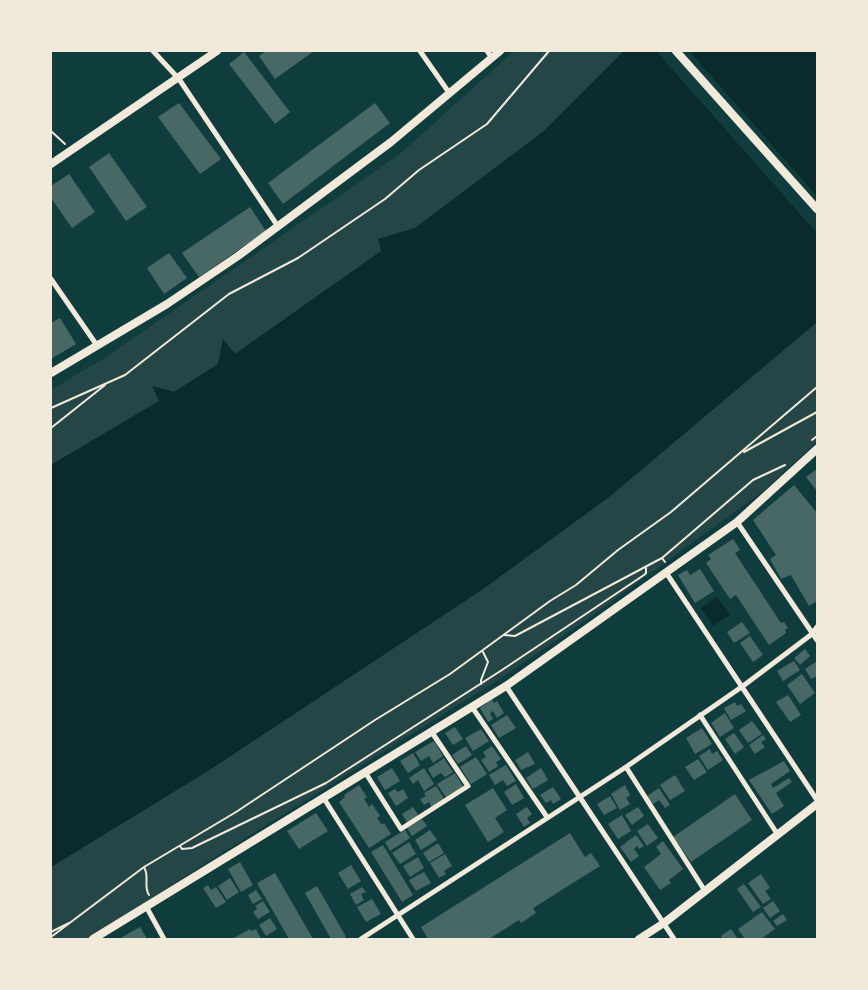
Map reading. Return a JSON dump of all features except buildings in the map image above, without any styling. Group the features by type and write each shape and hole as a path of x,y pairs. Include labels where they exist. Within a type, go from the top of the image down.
{"street":[{"path":"152,51 179,79 277,225"},
{"path":"51,164 179,79 216,51"},
{"path":"420,51 450,94"},
{"path":"51,373 96,344 167,304 238,256 277,225 324,194 450,94 490,55 500,51"},
{"path":"676,51 817,209"},
{"path":"51,279 96,344"},
{"path":"93,939 147,908 323,797 506,686 669,572 736,522 817,450"},
{"path":"736,522 817,640"},
{"path":"669,572 817,800"},
{"path":"361,939 626,767 743,686 812,634 817,627"},
{"path":"506,686 674,939"},
{"path":"472,707 547,817"},
{"path":"700,715 778,835"},
{"path":"365,772 401,829 468,786 431,731"},
{"path":"626,767 704,891"},
{"path":"323,797 413,939"},
{"path":"639,939 664,923 817,804"},
{"path":"147,908 164,939"}],"path":[{"path":"51,408 125,375 229,294 298,258 385,199 419,170 487,124 548,51"},
{"path":"51,131 72,151"},
{"path":"51,428 109,382"},
{"path":"51,937 144,867 450,674 576,585 618,550 672,512 817,387"},
{"path":"742,453 817,412"},
{"path":"811,441 817,436"},
{"path":"504,635 515,636 646,568 662,558 748,484 787,463"},
{"path":"662,558 669,572"},
{"path":"180,846 182,849 192,848 310,792 481,684 644,575 646,568"},
{"path":"481,684 480,680 488,662 482,651"},
{"path":"144,867 148,873 146,890 150,896"},
{"path":"51,932 76,919"}],"shaded area":[{"path":"514,51 624,51 544,131 415,228 378,239 382,251 235,354 223,340 218,364 174,392 153,386 159,401 51,465 51,390 106,357 400,154"},
{"path":"624,51 817,51 817,322 609,497 483,589 211,769 51,867 51,465 159,401 152,386 174,392 218,364 223,339 235,354 381,251 378,239 415,228 544,131"},
{"path":"817,322 817,442 762,492 582,623 498,680 201,866 91,939 51,939 51,867 211,769 483,589 609,497"},
{"path":"717,597 730,615 713,626 701,608"}],"pier":[{"path":"656,51 689,51 817,196 817,233"}]}
